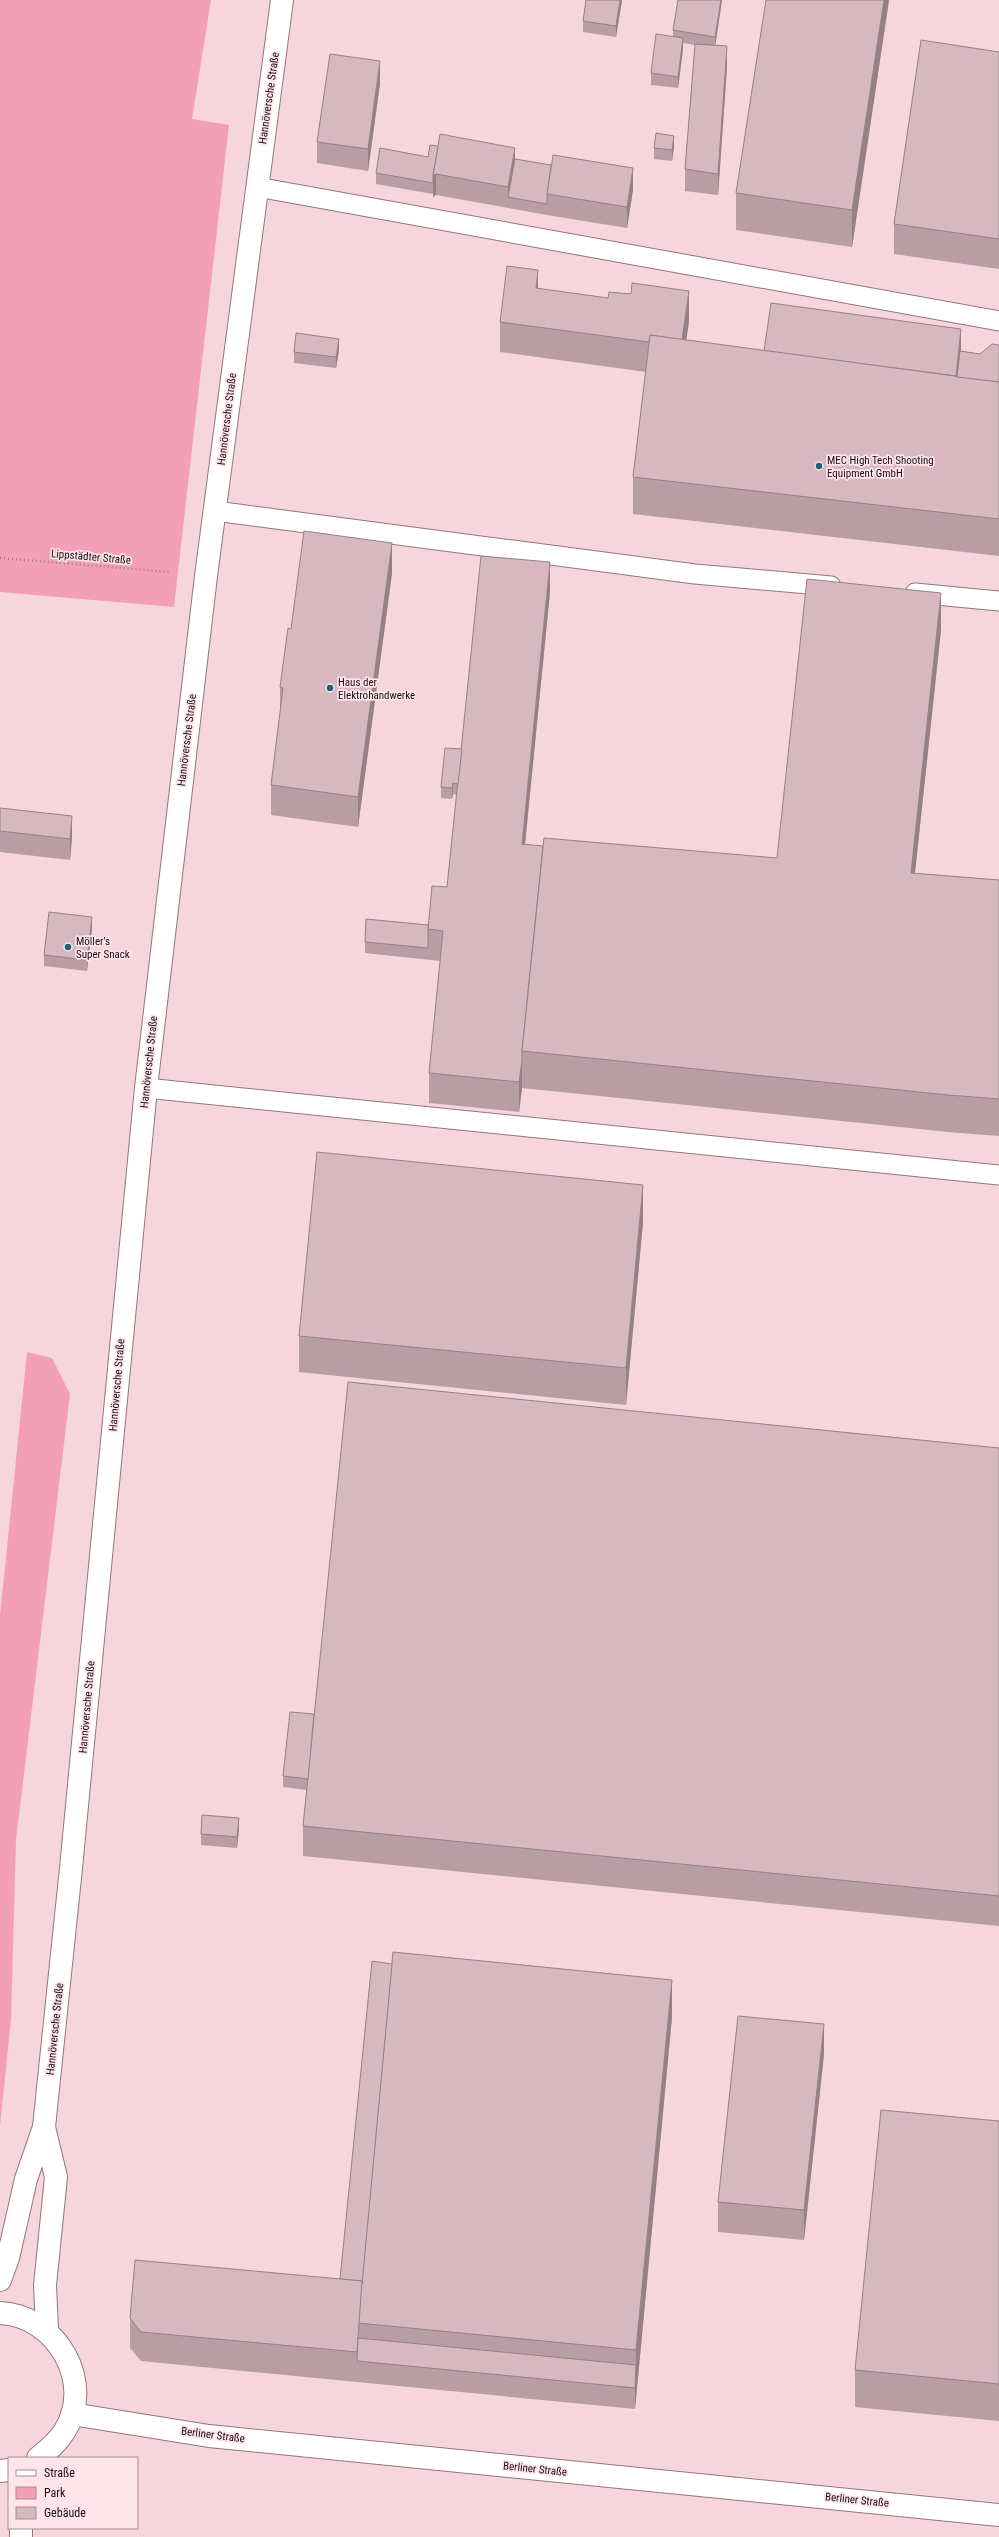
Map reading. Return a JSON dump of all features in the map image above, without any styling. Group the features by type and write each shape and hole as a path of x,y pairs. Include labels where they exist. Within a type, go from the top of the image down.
{"main road":[{"name":"Hannöversche Straße","path":"0,2280 8,2258 26,2179 44,2127 69,1892 146,1088 215,511 282,0"},
{"name":"Hannöversche Straße","path":"44,2127 56,2177 45,2285 47,2330"},
{"path":"0,2313 27,2318 47,2330 63,2348 70,2364 75,2389 72,2414 65,2432 53,2446 39,2457"},
{"name":"Berliner Straße","path":"72,2414 209,2436 999,2515"}],"lane":[{"path":"257,187 999,321"},
{"path":"215,511 687,573 850,588"},
{"path":"897,592 999,601"},
{"path":"146,1088 999,1175"}],"path":[{"name":"Lippstädter Straße","path":"0,558 173,572"}],"green space":[{"path":"0,0 211,0 192,119 229,125 174,607 0,592"},
{"path":"27,1352 52,1358 70,1394 16,1840 11,2019 0,2126 0,1616"}],"building":[{"path":"586,0 620,0 616,26 583,21"},
{"path":"678,0 721,0 715,37 673,30"},
{"path":"766,0 884,0 852,210 736,193"},
{"path":"656,34 683,38 678,77 651,73"},
{"path":"921,40 999,52 999,239 894,224"},
{"path":"695,44 727,46 718,174 685,169"},
{"path":"330,54 380,61 368,149 317,142"},
{"path":"656,133 674,136 672,150 654,148"},
{"path":"440,134 515,148 508,187 436,174 433,175"},
{"path":"430,145 438,146 433,183 376,173 380,148 428,157"},
{"path":"553,155 633,168 627,207 547,194"},
{"path":"515,159 551,165 547,204 508,197"},
{"path":"507,266 538,270 536,288 608,298 609,292 631,294 632,283 689,291 682,340 650,335 649,342 500,322"},
{"path":"771,303 961,329 956,376 764,351"},
{"path":"296,333 339,339 336,357 294,352"},
{"name":"MEC High Tech Shooting Equipment GmbH","path":"650,335 999,382 999,519 633,477"},
{"path":"992,344 999,345 999,382 957,377 960,351 980,354"},
{"name":"Haus der Elektrohandwerke","path":"304,531 392,543 358,797 271,785 283,688 280,687 288,628 291,629"},
{"path":"481,556 550,562 522,844 543,846 519,1082 429,1073 443,931 428,929 432,886 447,887"},
{"path":"807,579 941,593 911,873 999,880 999,1099 522,1051 544,838 777,858"},
{"path":"445,748 462,749 458,784 453,783 452,788 441,787"},
{"path":"0,808 72,816 70,839 0,831"},
{"name":"Möller's Super Snack","path":"49,912 92,917 87,960 44,955"},
{"path":"366,919 428,925 428,948 365,942"},
{"path":"317,1152 643,1185 626,1368 299,1336"},
{"path":"348,1382 999,1448 999,1896 303,1826"},
{"path":"290,1712 314,1714 308,1779 283,1776"},
{"path":"202,1815 239,1818 237,1837 201,1834"},
{"path":"393,1952 672,1980 636,2350 358,2323"},
{"path":"372,1961 392,1964 362,2284 362,2281 340,2279"},
{"path":"738,2016 824,2024 804,2210 718,2202"},
{"path":"881,2110 999,2121 999,2384 855,2370"},
{"path":"135,2260 362,2281 357,2352 141,2332 130,2318"},
{"path":"358,2338 636,2365 635,2388 357,2361"}],"place":[{"name":"MEC High Tech Shooting Equipment GmbH","path":"819,466"},
{"name":"Haus der Elektrohandwerke","path":"330,688"},
{"name":"Möller's Super Snack","path":"68,947"}]}
